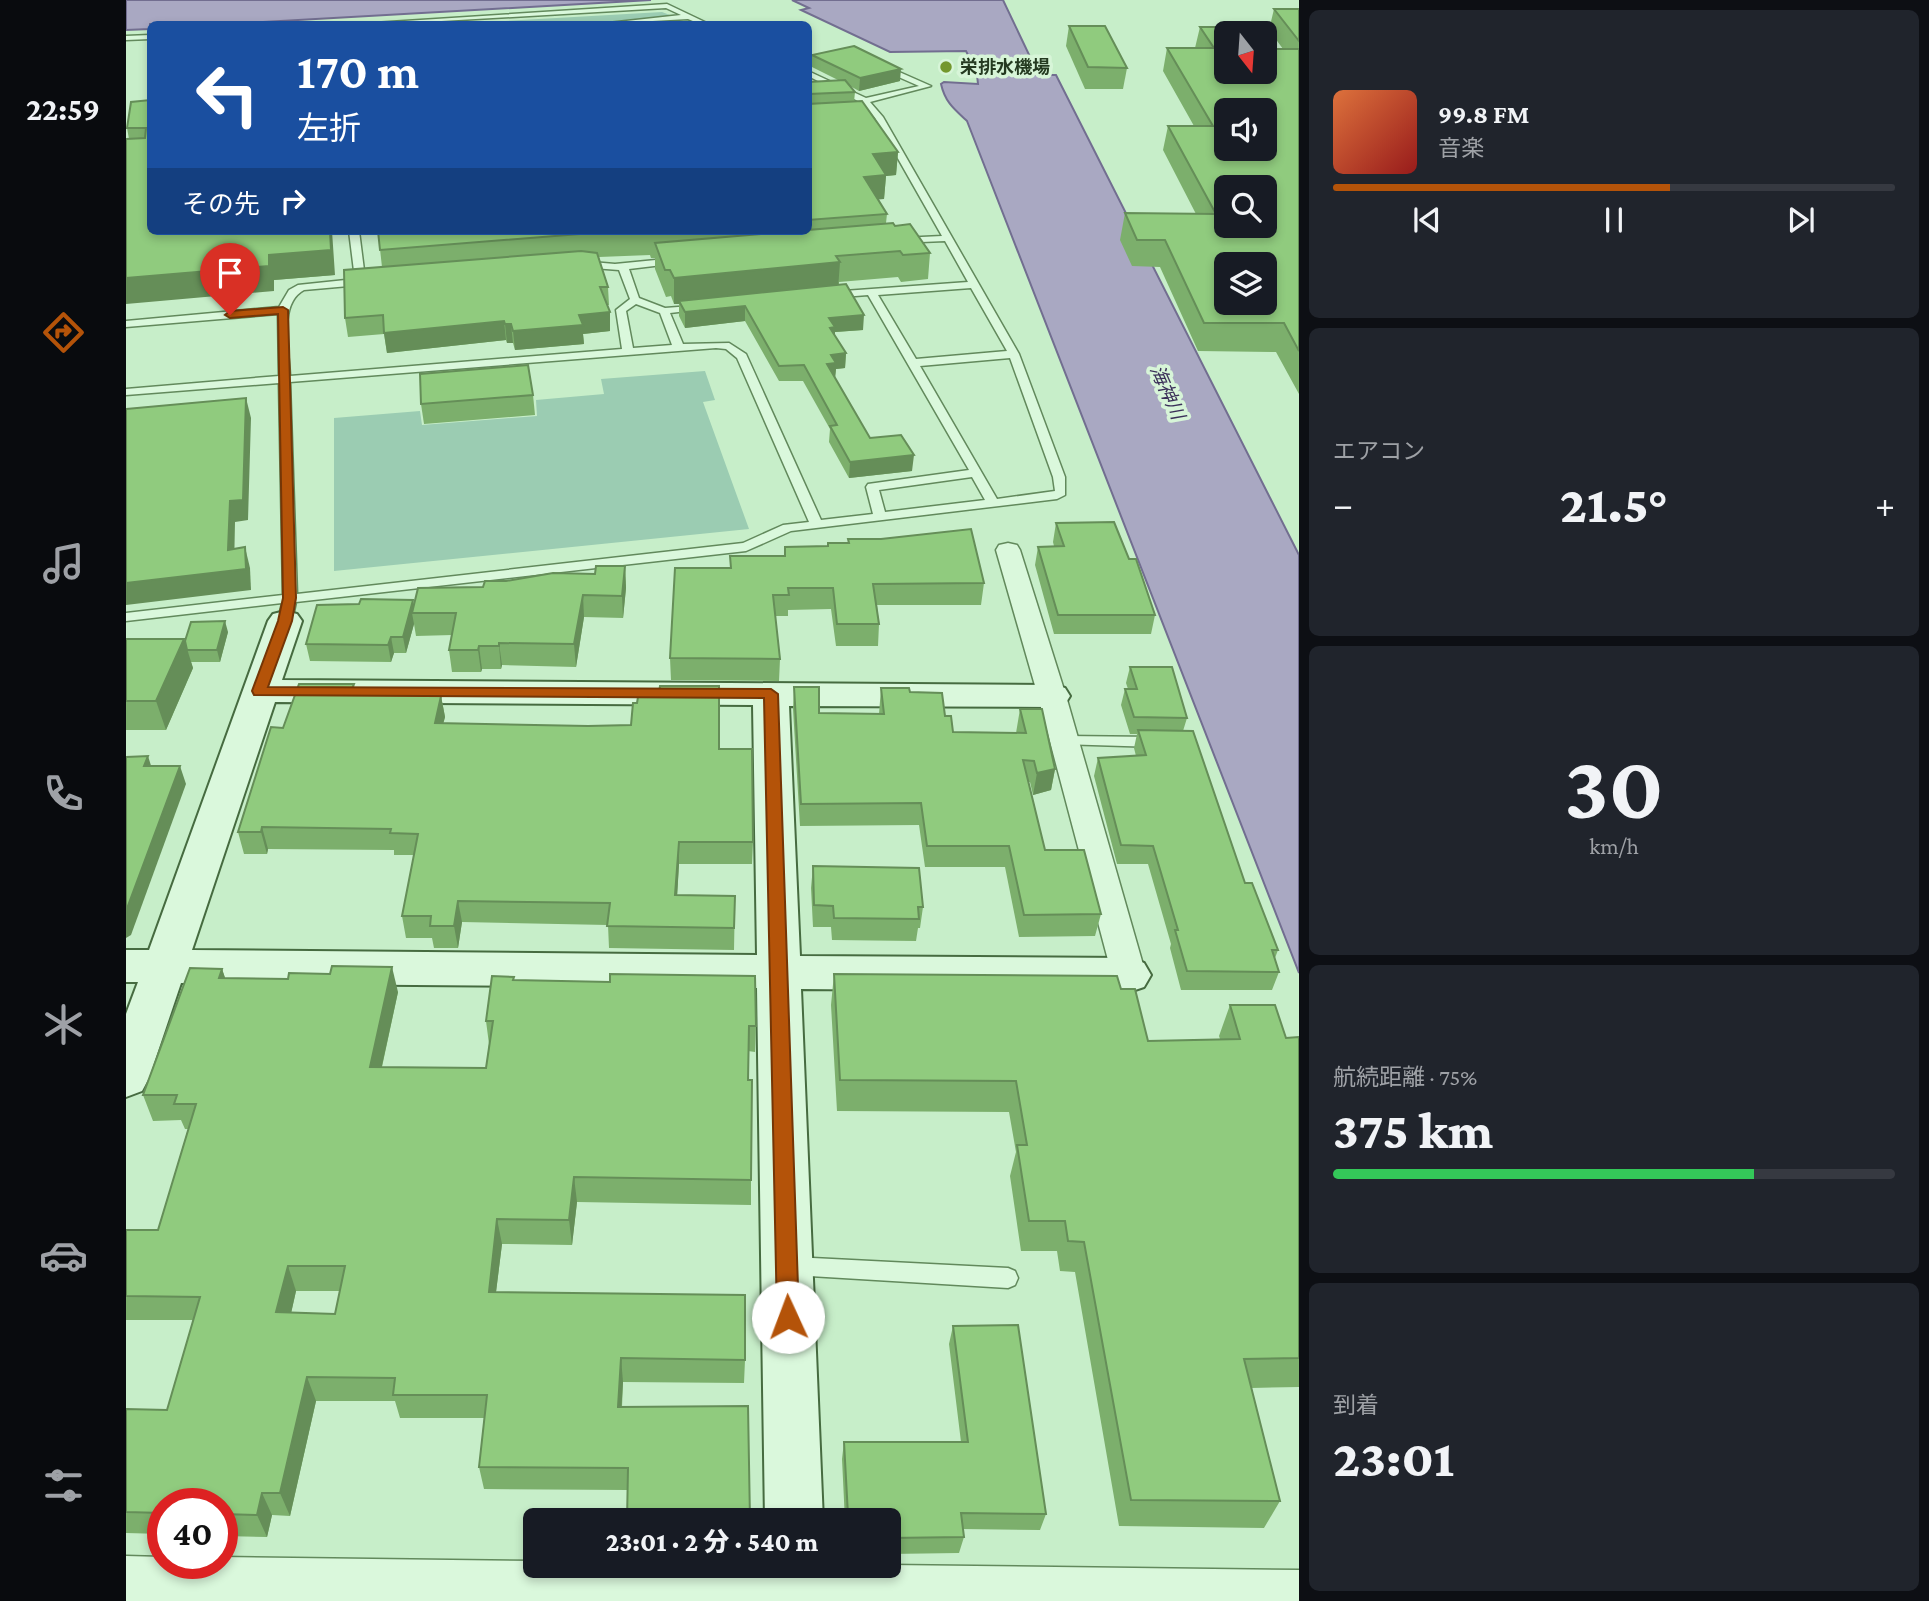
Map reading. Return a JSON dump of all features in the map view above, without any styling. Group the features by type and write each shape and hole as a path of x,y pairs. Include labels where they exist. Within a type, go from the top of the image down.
{"street":[{"path":"146,966 1129,975 1065,741 1008,550"},
{"path":"126,1077 146,966 259,691 287,610"},
{"path":"259,691 1052,696"},
{"path":"771,694 794,1508"},
{"path":"126,1579 1299,1592"}],"lane":[{"path":"413,21 667,6 698,21"},
{"path":"640,21 689,17"},
{"path":"126,38 147,37"},
{"path":"865,101 927,86 897,73"},
{"path":"126,617 287,610 746,547 788,528 1050,497 1061,492 1059,477 1014,354 879,117 865,101 812,75"},
{"path":"867,118 879,117"},
{"path":"354,235 360,282"},
{"path":"893,242 950,239"},
{"path":"569,265 623,266 690,260"},
{"path":"623,266 635,300 664,311 706,307"},
{"path":"287,610 283,310 293,292 302,287 374,280"},
{"path":"816,296 975,285"},
{"path":"871,291 994,504"},
{"path":"628,352 621,310 635,300"},
{"path":"126,324 283,310"},
{"path":"664,311 679,348"},
{"path":"126,392 729,346 742,356 817,524"},
{"path":"912,362 1014,354"},
{"path":"880,517 872,487 976,473"},
{"path":"1065,741 1173,742"},
{"path":"786,1266 1008,1278"}],"green space":[{"path":"662,12 675,17 622,21 504,21"},
{"path":"705,371 715,400 703,402 749,529 334,571 334,418 420,411 422,425 537,416 536,400 604,394 601,379"}],"water":[{"path":"126,0 651,0 282,21 147,21 147,29 126,30"},
{"name":"海神川","path":"792,0 1003,0 1033,63 1017,63 1025,75 1056,75 1299,555 1299,973 967,121 954,109 941,84 978,84 977,75 1000,74 994,63 972,63 966,51 890,52 801,10 809,8"}],"building":[{"path":"1274,9 1299,9 1299,41"},
{"path":"1069,26 1105,26 1127,68 1088,67"},
{"path":"1200,27 1214,27 1214,48"},
{"path":"854,46 901,69 860,78 812,55"},
{"path":"1167,48 1214,48 1214,84 1278,84 1278,49 1299,49 1299,351 1284,323 1204,323 1165,240 1137,240 1125,213 1214,214 1214,238 1277,238 1277,175 1214,175 1214,210 1168,126 1213,126"},
{"path":"845,80 855,92 812,94 812,82"},
{"path":"147,100 147,235 330,235 331,250 269,255 269,266 126,278 126,139 145,138 146,128 127,128 131,102"},
{"path":"862,101 898,152 873,154 886,175 864,177 887,214 812,220 812,104"},
{"path":"910,224 930,253 903,255 900,251 836,256 840,262 674,278 670,270 665,270 655,243 748,235 812,235 812,230"},
{"path":"378,235 568,235 380,250"},
{"path":"581,251 597,253 608,287 600,287 610,312 579,315 583,325 513,331 511,324 505,324 504,321 384,333 383,315 345,318 344,270"},
{"path":"846,284 864,315 829,318 835,327 830,328 846,353 831,355 836,363 827,364 870,438 901,435 914,455 850,462 830,426 837,425 804,365 779,366 745,306 685,312 679,301"},
{"path":"528,365 533,395 421,404 420,374"},
{"path":"246,398 243,500 230,501 228,550 245,547 246,569 126,583 126,409"},
{"path":"1114,522 1129,559 1136,559 1155,615 1058,615 1038,547 1064,546 1056,523"},
{"path":"971,529 984,583 873,584 879,624 837,624 833,588 788,588 789,595 773,595 780,659 670,658 675,568 731,568 730,556 785,556 785,547 828,546 828,543 849,543 848,539 881,539"},
{"path":"596,566 625,566 622,596 583,595 574,644 499,643 499,646 479,646 478,650 449,650 456,613 412,613 418,588 483,587 485,581 506,581 553,573 595,574"},
{"path":"361,599 413,600 403,637 391,637 388,645 306,644 317,605 359,604"},
{"path":"225,621 217,650 187,650 185,641 191,622"},
{"path":"126,639 184,639 156,701 126,701"},
{"path":"1130,667 1172,667 1187,718 1134,717 1125,689 1137,689"},
{"path":"299,684 354,684 351,691 441,696 435,723 588,726 631,725 633,703 637,703 639,691 659,692 660,686 719,686 719,749 752,749 753,842 679,842 675,895 735,896 734,928 607,926 610,903 458,901 454,926 430,926 431,916 402,916 418,834 390,833 391,829 262,827 261,832 238,832 271,727 283,728"},
{"path":"794,687 819,687 819,713 884,714 881,688 909,688 910,692 942,693 945,716 951,716 953,732 1026,733 1020,709 1042,709 1055,769 1037,773 1034,761 1023,760 1045,850 1084,850 1101,914 1024,915 1009,846 927,846 921,803 801,804"},
{"path":"1138,730 1193,731 1245,883 1252,883 1278,950 1272,950 1279,972 1187,971 1153,846 1121,845 1098,758 1146,755"},
{"path":"148,756 144,766 180,766 126,911 126,757"},
{"path":"813,866 919,868 923,907 918,907 919,919 834,918 833,906 814,905"},
{"path":"332,966 392,967 370,1067 486,1068 493,1021 486,1021 492,976 514,977 513,980 610,982 610,974 755,976 756,1026 749,1026 748,1080 752,1080 751,1180 574,1177 569,1220 497,1219 489,1292 745,1295 745,1360 621,1358 618,1407 748,1406 750,1508 627,1508 628,1468 479,1467 487,1395 393,1395 395,1378 307,1377 280,1493 262,1493 257,1515 238,1514 238,1488 147,1488 147,1513 126,1512 126,1409 167,1410 200,1297 126,1296 126,1230 158,1230 196,1104 174,1104 177,1095 143,1095 190,968 222,969 219,978 288,979 289,973 330,974","holes":["288,1266 345,1266 335,1314 276,1312"]},
{"path":"834,974 1117,976 1121,989 1135,989 1148,1041 1240,1039 1230,1005 1275,1005 1286,1038 1299,1037 1299,1358 1244,1359 1280,1501 1131,1500 1084,1242 1068,1241 1065,1221 1029,1221 1017,1145 1027,1145 1016,1081 840,1080"},
{"path":"1018,1325 1046,1514 961,1513 964,1537 901,1538 901,1508 848,1508 844,1442 968,1442 953,1326"}],"place":[{"name":"栄排水機場","path":"946,67"}],"route":[{"path":"230,315 283,310 290,598 285,621 259,691 771,694 788,1317"}]}
